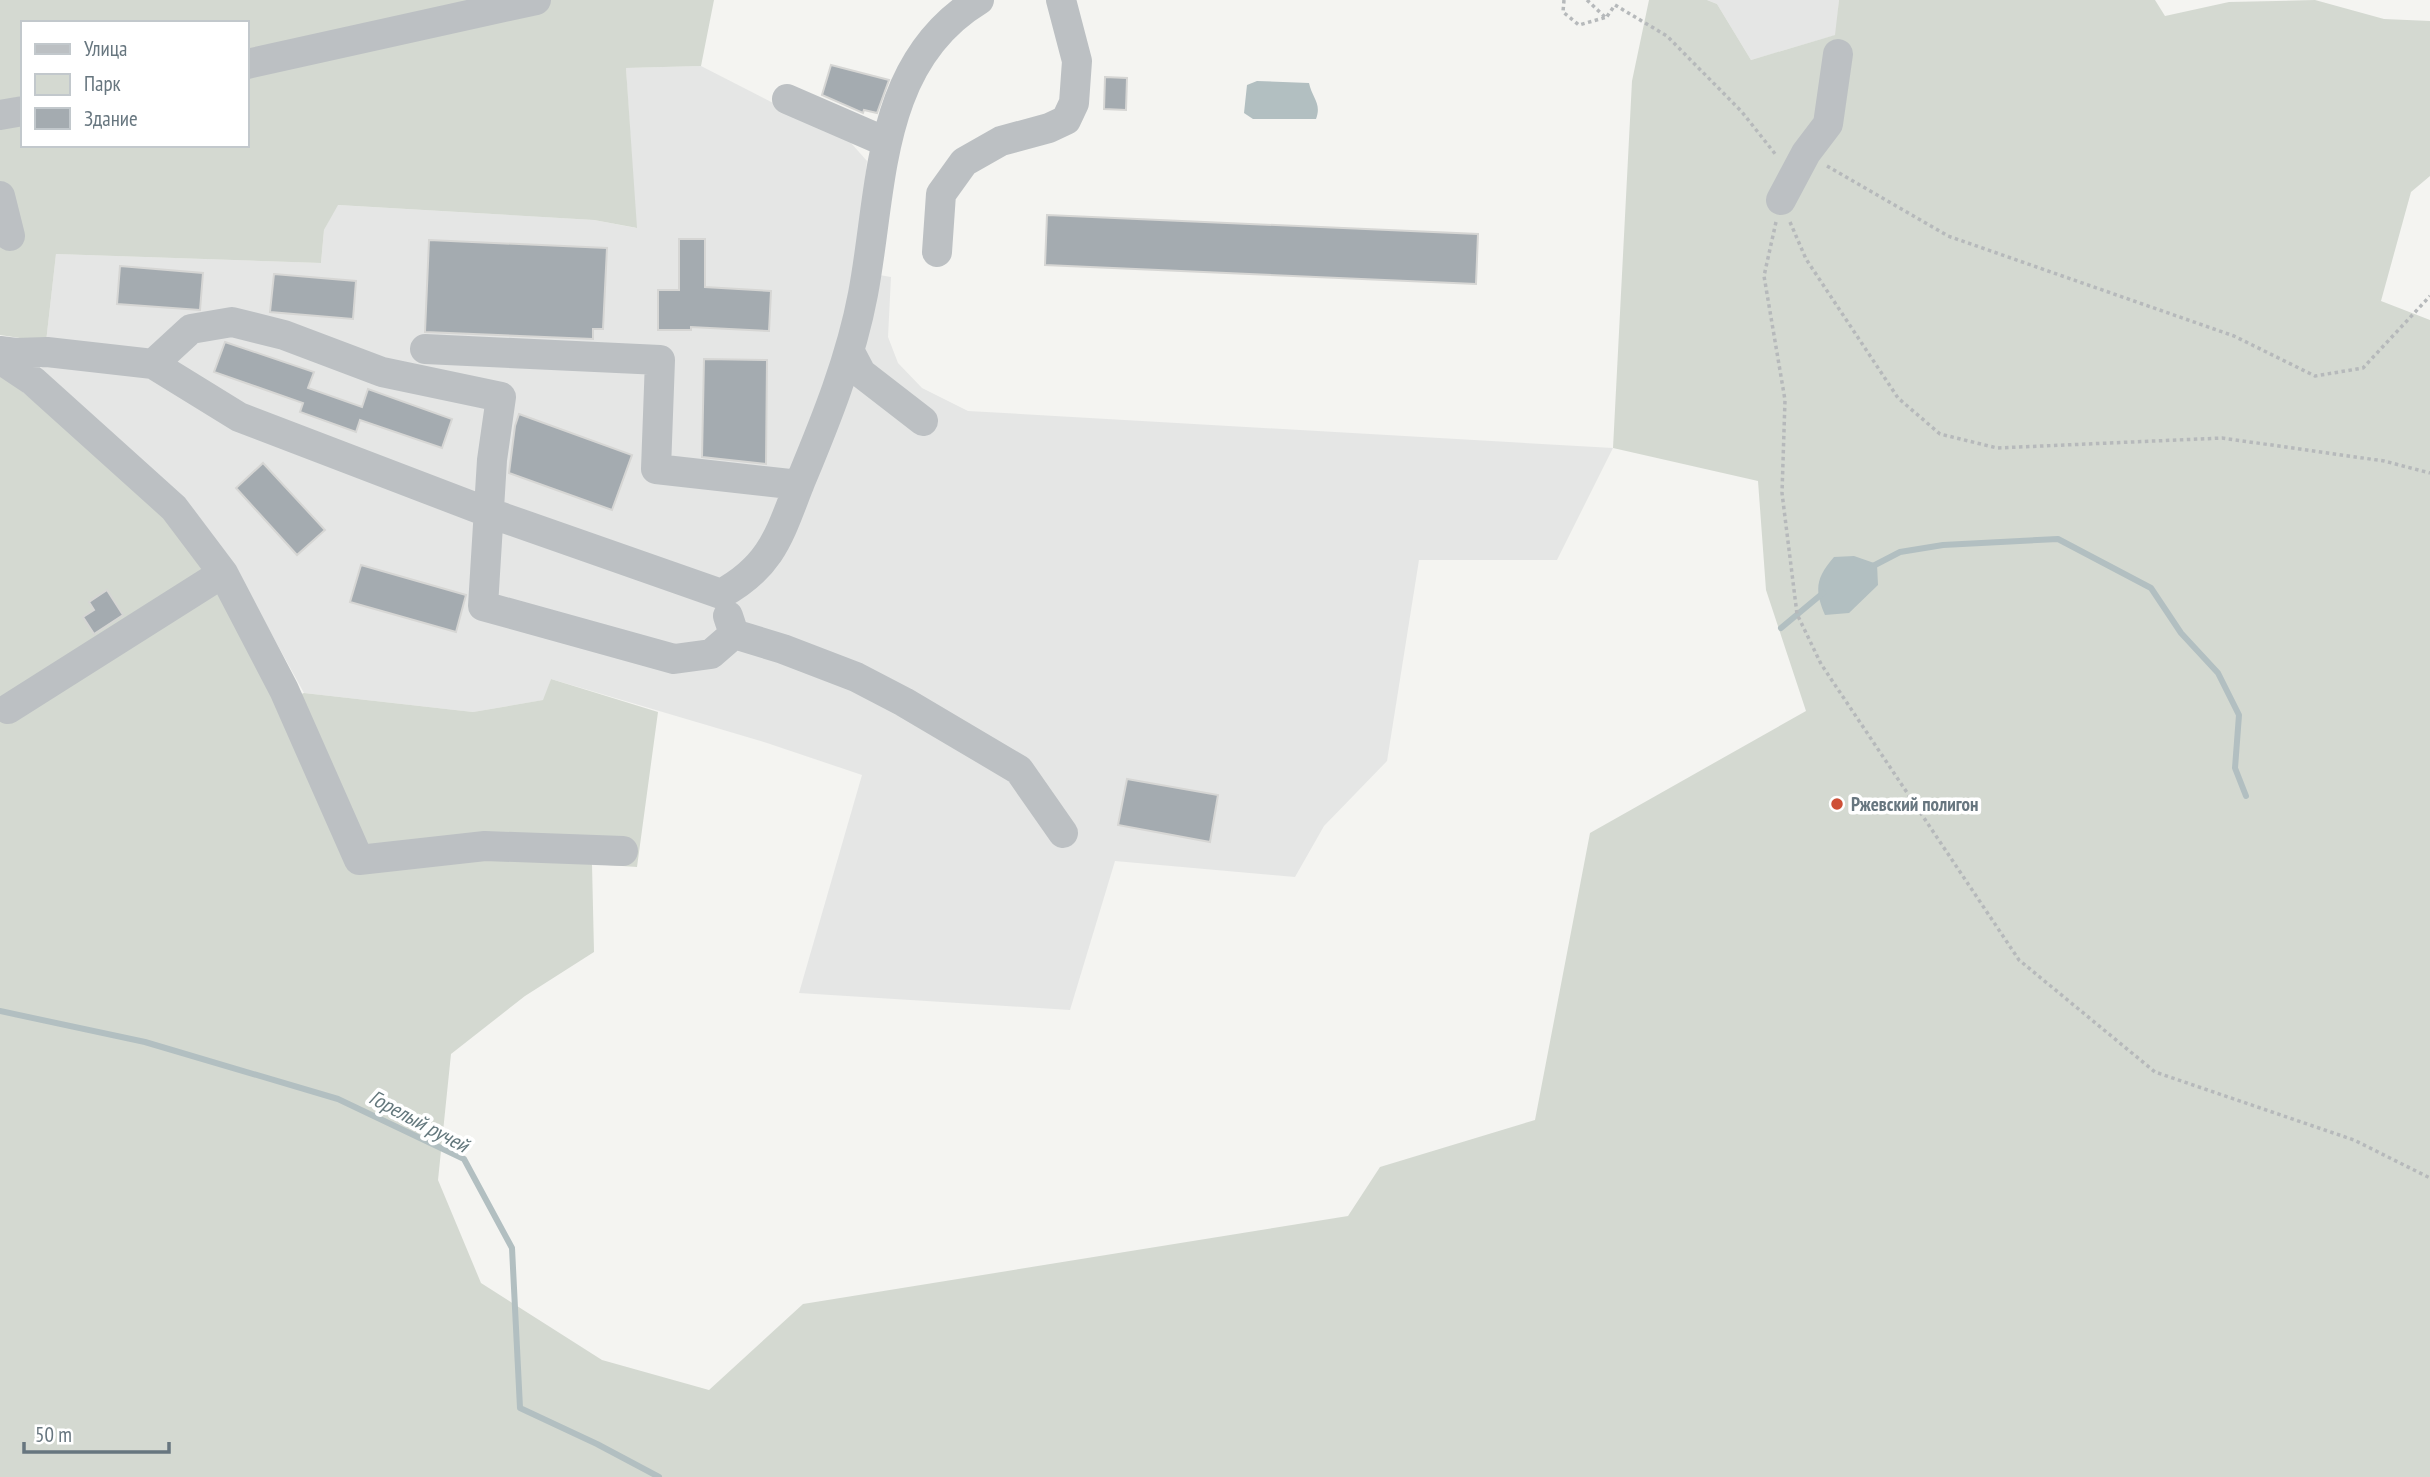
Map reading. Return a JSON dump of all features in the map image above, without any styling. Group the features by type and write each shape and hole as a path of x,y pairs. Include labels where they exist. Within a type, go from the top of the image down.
{"street":[{"path":"0,351 47,352 153,364 239,416 490,513 721,594 737,585 774,547 850,352 863,295 886,142 905,80 934,37 962,10 979,0"},
{"path":"937,252 941,194 964,162 1001,141 1049,128 1066,120 1070,112 1074,103 1077,61 1061,0"},
{"path":"248,64 518,2"},
{"path":"1781,200 1806,153 1828,124 1838,54"},
{"path":"787,99 886,142"},
{"path":"0,115 21,111"},
{"path":"0,196 10,236"},
{"path":"153,364 191,329 232,322 284,335 382,372 501,397 492,460 483,606 674,659 711,654 734,634"},
{"path":"425,349 660,360 656,469 799,485"},
{"path":"850,352 861,373 923,421"},
{"path":"0,359 33,381 174,508 223,573 284,690 359,860 485,846 623,851"},
{"path":"8,709 223,573"},
{"path":"721,594 734,634"},
{"path":"734,634 783,649 856,677 1019,770 1063,832"}],"path":[{"path":"1564,0 1563,12 1579,24 1606,18 1615,5 1667,36 1742,112 1776,153 1777,165"},
{"path":"1587,0 1606,18"},
{"path":"1806,153 1948,236 2234,336 2315,376 2363,368 2430,296"},
{"path":"1781,200 1806,259 1898,398 1940,434 1997,448 2222,438 2385,461 2430,473"},
{"path":"1781,200 1764,276 1785,400 1782,493 1797,614 1821,664 2019,960 2155,1072 2354,1140 2430,1178"}],"shaded area":[{"path":"1707,0 1839,0 1836,35 1751,60 1717,4"},
{"path":"701,66 851,143 867,161 856,271 891,277 888,337 898,363 922,388 968,411 1613,448 1557,560 1419,560 1387,761 1324,826 1295,877 1115,861 1070,1010 799,993 862,775 767,743 551,679 544,700 473,712 304,693 228,555 37,372 48,362 46,342 56,254 321,263 324,230 337,205 594,220 636,228 626,68"},
{"path":"1257,81 1309,83 1317,105 1316,119 1253,119 1244,113 1247,85"},
{"path":"1854,556 1877,564 1878,585 1849,613 1825,615 1818,591 1823,571 1834,557"}],"green space":[{"path":"0,0 714,0 701,66 626,68 637,228 594,220 338,205 324,230 321,263 56,254 46,342 0,335 0,127 21,122 21,147 248,147 248,21 21,21 21,96 0,101"},
{"path":"1649,0 1707,0 1717,4 1751,60 1835,35 1839,0 2155,0 2165,16 2229,2 2315,0 2384,19 2430,21 2430,176 2411,192 2381,301 2430,320 2430,1477 0,1477 0,373 168,513 220,582 279,702 304,693 473,712 543,700 551,679 658,712 637,867 592,864 594,952 525,996 451,1054 438,1180 481,1283 602,1360 709,1390 803,1304 1348,1216 1380,1167 1535,1120 1590,833 1806,711 1766,590 1758,481 1613,448 1632,81"}],"building":[{"path":"831,65 889,80 877,113 864,110 863,113 822,95"},
{"path":"1105,77 1127,78 1126,110 1104,109"},
{"path":"1047,215 1478,234 1476,284 1045,265"},
{"path":"679,239 705,239 705,287 771,291 769,331 691,327 691,330 658,330 658,290 679,290"},
{"path":"429,240 607,248 603,329 593,329 593,339 425,332"},
{"path":"120,266 203,273 200,310 117,304"},
{"path":"274,274 356,281 353,319 270,312"},
{"path":"225,342 314,372 308,388 362,407 368,389 452,419 442,448 360,420 356,432 300,412 303,403 214,372"},
{"path":"704,359 767,360 766,464 702,457"},
{"path":"519,414 632,455 612,510 509,473"},
{"path":"263,463 325,530 297,555 236,488"},
{"path":"361,565 466,595 456,632 350,602"},
{"path":"107,590 123,615 94,634 83,617 94,610 89,602"},
{"path":"1127,779 1218,795 1210,842 1118,825"}],"waterway":[{"path":"1873,566 1900,552 1943,545 2058,539 2151,588 2181,633 2218,673 2239,715 2235,768 2246,796"},
{"path":"1781,628 1823,593"},
{"name":"Горелый ручей","path":"0,1011 145,1042 338,1099 464,1159 512,1248 520,1408 659,1477"}],"place":[{"name":"Ржевский полигон","path":"1837,804"}]}
